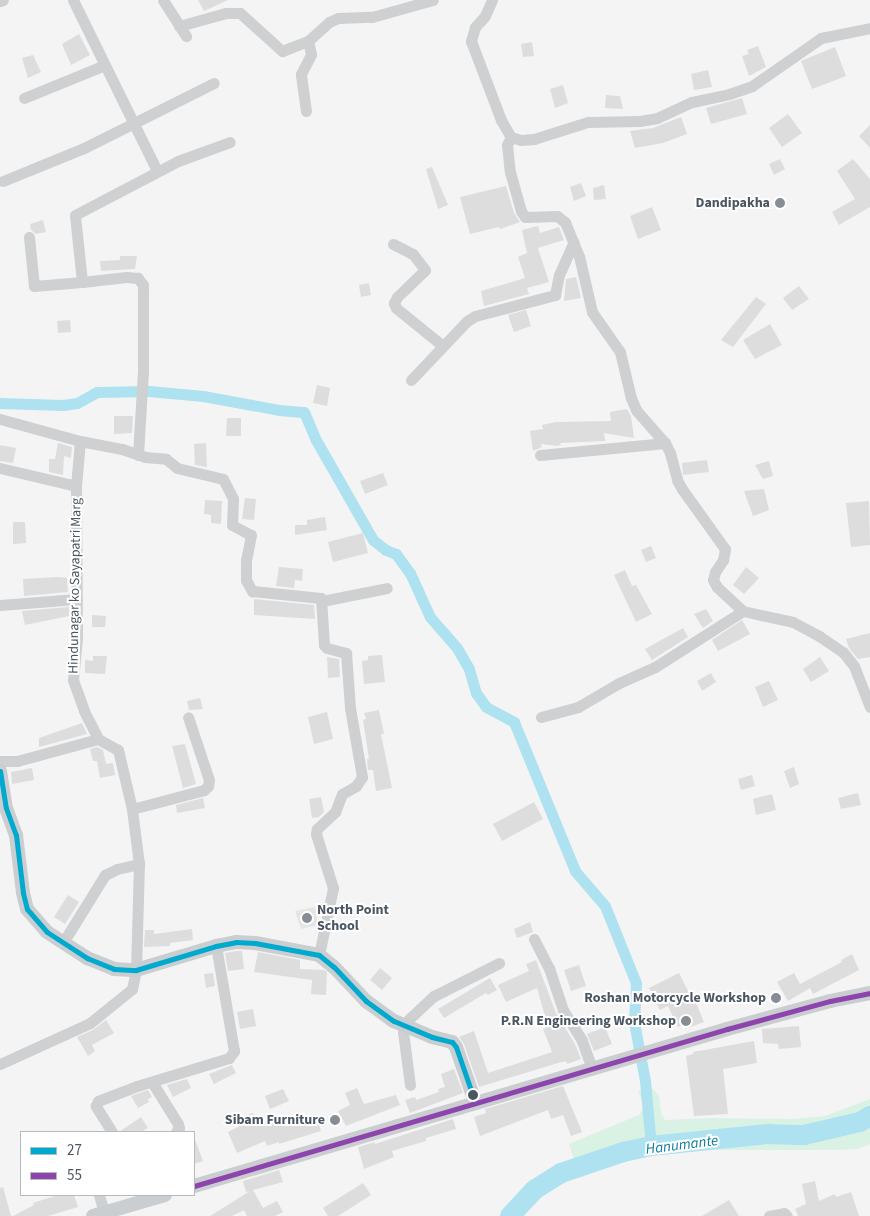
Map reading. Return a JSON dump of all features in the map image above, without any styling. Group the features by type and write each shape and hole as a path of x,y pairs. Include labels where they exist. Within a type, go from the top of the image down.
{"main road":[{"path":"0,771 6,808 16,834 23,893 27,909 47,932 87,958 114,970 136,970 216,946 236,942 255,943 319,955 334,967 366,1001 405,1026 454,1044 475,1102"},
{"path":"195,1186 475,1102 798,1009 870,993"},
{"path":"99,1214 162,1196"}],"street":[{"path":"73,0 157,171"},
{"path":"163,0 186,36"},
{"path":"179,26 235,12 240,13 282,51 308,42 329,22 338,18 372,18 433,0"},
{"path":"482,0 485,16"},
{"path":"492,0 485,16 475,27 472,42 502,120 511,137 521,140 534,139 588,122 640,121 657,118 692,102 729,94 752,86 821,38 870,28"},
{"path":"306,111 301,74 311,54 308,42"},
{"path":"24,98 105,65"},
{"path":"3,181 84,148 214,83"},
{"path":"511,137 507,145 510,172 525,217 557,216 565,222 574,242 592,312 620,352 631,398 636,410 665,443 670,453 676,480 725,550 726,554 714,572 713,580 717,587 743,611 793,622 819,636 842,652 854,666 870,707"},
{"path":"82,282 75,215 178,160 230,142"},
{"path":"29,237 34,286 126,277 138,278 143,285 143,372 138,455"},
{"path":"411,380 474,316 555,295 559,275 574,242"},
{"path":"393,244 412,254 425,270 397,297 394,303 396,308 443,346"},
{"path":"0,420 138,455 166,459 177,468 223,480 232,499 232,525 249,534 251,538 246,560 246,580 252,591 316,596 322,601 324,645 327,648 346,652 350,708 362,777 356,786 342,794 335,812 317,829 316,834 334,888 319,955"},
{"name":"Hindunagar ko Sayapatri Marg","path":"80,441 76,486 77,599 73,680 84,711 98,739"},
{"path":"540,455 665,443"},
{"path":"0,468 76,486"},
{"path":"322,601 387,588"},
{"path":"0,605 77,599"},
{"path":"541,717 578,707 619,683 655,667 743,611"},
{"path":"132,809 204,790 208,786 209,780 188,717"},
{"path":"0,762 17,761 98,739 118,750 132,809 139,864 136,970 132,989 90,1022 0,1064"},
{"path":"64,942 106,875 117,869 139,864"},
{"path":"534,940 549,968 563,1010 582,1041 592,1068"},
{"path":"111,1131 96,1106 98,1101 229,1058 234,1051 216,946"},
{"path":"410,1085 403,1032 405,1026 429,999 499,963"},
{"path":"152,1082 178,1124 179,1128 177,1131"},
{"path":"99,1196 99,1214"},
{"path":"769,1216 784,1213 787,1216"}],"shaded area":[{"name":"North Point School","path":"315,907 318,925 301,929 295,911"}],"green space":[{"path":"653,1089 659,1096 661,1113 665,1120 714,1118 793,1119 825,1116 870,1099 870,1144 857,1149 834,1150 686,1150 638,1157 607,1165 580,1178 569,1144 639,1115 644,1107 638,1091"}],"building":[{"path":"198,0 228,0 204,11"},
{"path":"79,34 90,55 71,65 62,44"},
{"path":"532,42 534,56 523,57 521,44"},
{"path":"758,46 766,67 749,76 742,56 749,54 747,50"},
{"path":"835,47 846,76 812,89 801,61"},
{"path":"33,55 41,72 28,78 22,58"},
{"path":"708,70 712,87 694,90 691,74"},
{"path":"563,85 568,103 555,108 550,89"},
{"path":"606,95 620,96 623,109 605,108"},
{"path":"742,98 747,114 711,124 706,108"},
{"path":"788,114 802,133 782,147 769,128"},
{"path":"681,117 687,134 663,143 635,148 630,131 653,128"},
{"path":"870,125 870,148 859,136"},
{"path":"780,159 785,169 774,175 769,164"},
{"path":"853,159 870,179 870,207 839,225 832,212 855,199 837,171"},
{"path":"432,167 448,205 438,209 426,169"},
{"path":"581,183 586,196 574,201 570,187"},
{"path":"604,185 606,199 594,200 593,188"},
{"path":"506,186 514,213 520,222 500,229 499,227 470,234 460,197"},
{"path":"652,207 661,230 638,239 630,216"},
{"path":"43,220 46,232 36,234 31,230 30,224"},
{"path":"538,226 540,233 559,227 564,240 538,248 549,282 527,288 529,294 484,306 481,291 525,278 518,257 527,253 522,230"},
{"path":"120,256 137,256 135,269 101,271 100,261 120,260"},
{"path":"576,277 581,298 564,301 566,279"},
{"path":"369,283 371,295 361,297 359,285"},
{"path":"799,286 809,299 792,310 783,298"},
{"path":"756,297 766,304 733,347 721,340"},
{"path":"526,310 531,326 514,332 508,315"},
{"path":"70,320 71,332 58,333 57,321"},
{"path":"770,324 782,345 755,359 743,340"},
{"path":"317,385 330,388 327,406 313,403"},
{"path":"627,409 631,416 634,438 604,433 605,441 560,443 561,445 557,446 541,444 542,447 533,451 530,431 543,429 542,425 556,422 611,421 610,412"},
{"path":"114,416 133,416 132,433 114,434"},
{"path":"227,418 241,418 241,436 226,436"},
{"path":"58,443 72,447 71,458 64,456 63,475 49,472 49,459 55,459"},
{"path":"206,443 207,467 195,465 194,444"},
{"path":"0,445 16,448 13,463 0,461"},
{"path":"707,460 709,472 683,475 682,463"},
{"path":"769,461 773,476 763,479 755,465"},
{"path":"383,473 388,485 365,494 360,481"},
{"path":"764,489 769,510 753,516 744,491"},
{"path":"245,498 256,499 254,520 242,519"},
{"path":"205,500 222,501 221,524 211,523 211,515 204,514"},
{"path":"869,501 870,545 851,547 846,503"},
{"path":"325,517 327,530 295,535 295,525 307,525 307,520"},
{"path":"13,522 25,522 26,543 13,544"},
{"path":"363,533 368,553 333,562 328,542"},
{"path":"651,546 656,558 646,562 641,550"},
{"path":"279,567 303,569 302,581 295,580 294,588 276,586"},
{"path":"746,567 759,578 744,594 733,585"},
{"path":"625,570 632,586 636,585 652,614 636,622 614,575"},
{"path":"67,578 68,592 24,596 23,579"},
{"path":"254,599 314,605 315,619 254,615"},
{"path":"69,607 69,616 25,625 22,611"},
{"path":"706,609 713,621 703,628 694,614"},
{"path":"92,615 106,616 105,627 92,627"},
{"path":"742,620 750,634 718,651 712,640"},
{"path":"683,628 688,637 652,660 645,649"},
{"path":"870,633 870,657 858,659 849,648 846,639"},
{"path":"382,655 385,682 364,684 362,661 368,660 368,656"},
{"path":"93,656 107,656 105,674 85,673 85,660 93,661"},
{"path":"327,657 339,659 340,677 328,678"},
{"path":"820,657 829,671 811,682 803,669"},
{"path":"711,673 716,682 702,691 697,681"},
{"path":"769,681 778,700 763,707 755,687"},
{"path":"200,698 203,709 189,710 187,701"},
{"path":"379,710 384,734 381,734 392,788 376,791 373,770 368,770 367,759 369,759 363,720 366,719 364,713"},
{"path":"327,712 333,739 314,744 308,717"},
{"path":"82,723 87,734 39,747 39,738"},
{"path":"185,744 196,784 183,788 172,746"},
{"path":"97,747 103,750 106,764 113,763 115,775 100,778 97,761 93,761 90,749"},
{"path":"794,767 799,784 790,788 784,771"},
{"path":"32,768 34,780 12,784 11,772"},
{"path":"752,775 755,786 741,790 738,779"},
{"path":"858,793 861,805 841,809 838,798"},
{"path":"772,794 776,810 756,815 753,799"},
{"path":"321,797 324,812 319,817 312,818 309,799"},
{"path":"203,798 205,808 177,813 176,805"},
{"path":"534,802 543,819 502,841 493,824"},
{"path":"68,895 79,902 65,924 54,917"},
{"path":"530,922 533,932 517,938 514,929"},
{"path":"192,929 193,940 170,943 170,946 144,947 145,930 154,930 154,934"},
{"path":"242,951 244,969 228,971 225,953"},
{"path":"258,952 300,960 300,969 324,970 327,972 326,995 311,994 312,980 254,972"},
{"path":"852,954 859,970 813,994 810,988 788,1001 777,982 794,973 800,984 842,962 841,960"},
{"path":"536,960 556,1013 575,1044 581,1059 567,1064 566,1061 558,1063 479,1087 464,1044 459,1037 474,1031 488,1073 552,1052 543,1029 548,1027 537,988 506,1002 498,985 529,971 526,964"},
{"path":"579,965 586,986 571,991 564,970"},
{"path":"380,968 392,978 382,990 370,980"},
{"path":"213,973 215,986 206,988 204,974"},
{"path":"679,973 692,999 694,998 704,1022 685,1029 684,1025 678,1027 668,1006 660,1010 649,988"},
{"path":"490,978 497,990 488,995 486,993 444,1018 438,1009"},
{"path":"253,1009 256,1026 240,1029 237,1012"},
{"path":"106,1020 114,1033 92,1045 95,1051 88,1056 77,1037 93,1030"},
{"path":"799,1026 801,1047 779,1049 778,1044 763,1043 762,1029"},
{"path":"605,1027 612,1044 594,1051 587,1034"},
{"path":"754,1041 757,1063 723,1069 728,1114 694,1116 686,1056 693,1054 693,1052"},
{"path":"232,1065 236,1073 214,1084 209,1074"},
{"path":"454,1069 463,1093 410,1113 405,1100 415,1097 416,1100 439,1092 438,1089 445,1087 441,1074"},
{"path":"187,1079 191,1088 173,1097 167,1085"},
{"path":"563,1086 582,1132 571,1136 563,1115 551,1119 548,1110 480,1136 474,1117 486,1113 485,1109"},
{"path":"357,1088 364,1104 396,1095 400,1105 346,1126 338,1111 350,1105 345,1093"},
{"path":"283,1089 289,1101 270,1109 265,1096"},
{"path":"148,1090 152,1097 148,1099 149,1102 138,1108 131,1096"},
{"path":"253,1113 257,1124 280,1116 284,1124 297,1120 298,1123 317,1117 321,1131 279,1144 279,1142 267,1146 265,1141 237,1153 228,1132 242,1125 239,1118"},
{"path":"141,1117 148,1128 143,1131 120,1131"},
{"path":"453,1119 456,1129 426,1138 426,1141 392,1151 394,1157 364,1169 358,1147 375,1142 375,1144"},
{"path":"195,1140 203,1161 195,1164"},
{"path":"279,1170 283,1182 253,1190 263,1208 277,1201 283,1212 275,1216 247,1216 244,1210 232,1216 210,1216 250,1191 246,1192 243,1181"},
{"path":"815,1181 819,1201 835,1194 836,1197 851,1192 859,1216 798,1216 795,1209 806,1204 802,1184"},
{"path":"363,1183 371,1195 338,1216 328,1216 323,1208"},
{"path":"3,1187 11,1216 0,1216 0,1188"},
{"path":"55,1196 74,1196 78,1207 48,1216 13,1216 34,1205 33,1203"},
{"path":"729,1200 739,1216 702,1216"}],"waterway":[{"path":"0,403 63,405 77,403 97,392 149,391 203,396 279,410 304,412 316,440 373,540 386,550 396,554 410,573 430,617 457,648 469,669 476,693 486,707 514,722 575,871 605,906 636,983 634,1022 645,1081 651,1146"},
{"name":"Hanumante","path":"510,1216 534,1190 561,1173 623,1152 651,1146 768,1134 804,1135 860,1122 870,1116"}],"transit line":[{"name":"27","path":"0,771 6,808 16,835 23,893 27,909 47,932 87,958 114,969 136,970 216,946 236,942 255,943 319,955 334,967 366,1001 394,1021 432,1037 452,1042 456,1047 475,1102"},
{"name":"55","path":"195,1186 727,1029 830,1001 870,993"}],"place":[{"name":"Dandipakha","path":"780,203"},
{"name":"North Point School","path":"307,918"},
{"name":"Roshan Motorcycle Workshop","path":"776,998"},
{"name":"P.R.N Engineering Workshop","path":"686,1021"},
{"name":"Sibam Furniture","path":"335,1120"}]}
